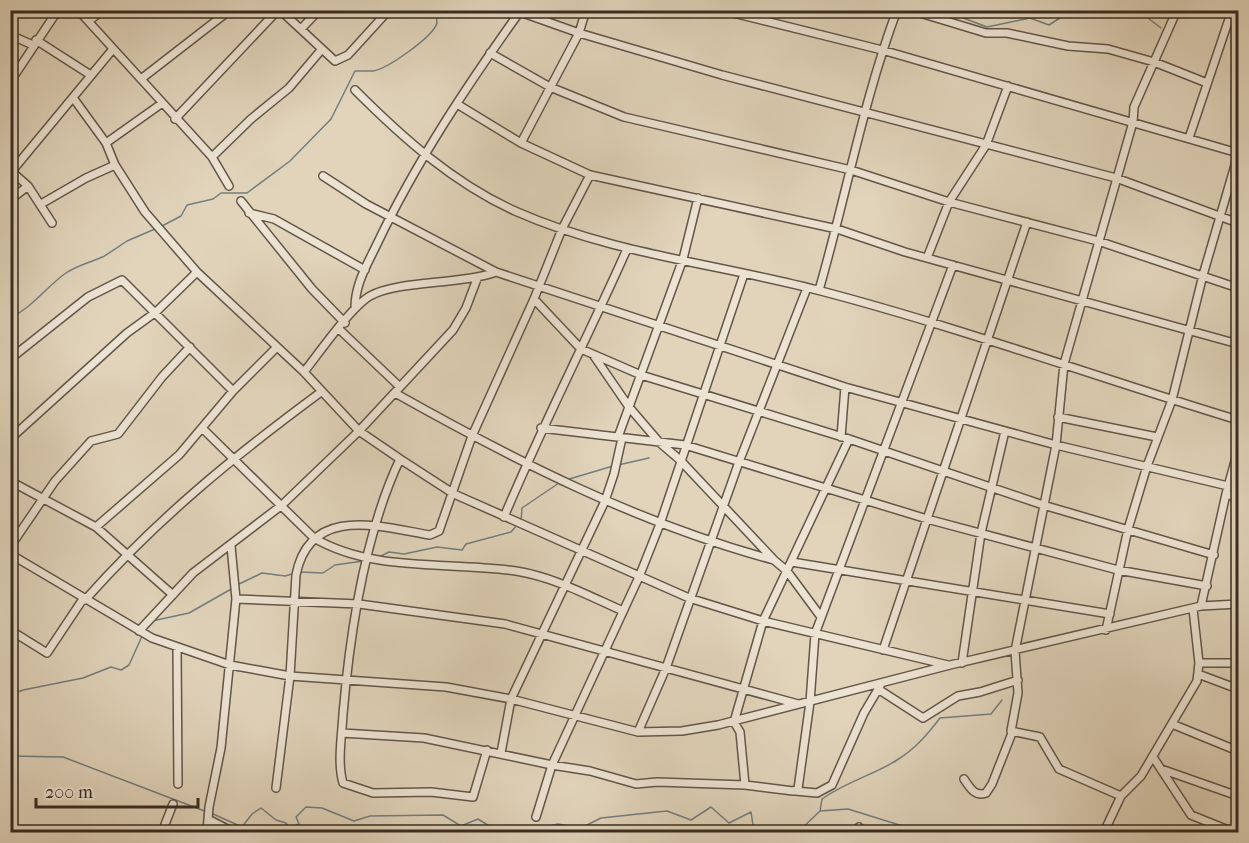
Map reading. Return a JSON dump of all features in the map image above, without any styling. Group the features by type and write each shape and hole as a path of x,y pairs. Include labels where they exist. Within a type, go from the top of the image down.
{"street":[{"path":"10,82 58,10"},
{"path":"78,10 161,104 212,157 229,186"},
{"path":"88,21 104,10"},
{"path":"141,79 230,10"},
{"path":"175,119 279,10 335,61 348,55 389,10"},
{"path":"301,29 319,10"},
{"path":"521,143 579,33 586,10"},
{"path":"721,10 882,50 1239,154 1203,275 1172,400 1147,466 1128,529 1106,630"},
{"path":"819,290 837,229 865,111 882,50 897,10"},
{"path":"910,10 986,33 1007,33 1068,46 1108,49 1154,62 1207,83"},
{"path":"964,779 972,791 979,794 986,793 992,784 1012,732 1018,680 1015,651 1056,445 1064,364 1133,122 1138,94 1177,10"},
{"path":"1189,138 1232,10"},
{"path":"355,308 355,295 364,270 390,217 490,53 520,11 579,33 722,75 1116,178 1239,223"},
{"path":"10,36 35,43 89,74"},
{"path":"52,223 28,186 11,170 74,99 89,74 113,49"},
{"path":"212,157 251,119 289,88 322,49"},
{"path":"490,53 550,87 624,117 851,170 949,202 1098,241 1239,288"},
{"path":"927,258 949,202 986,145 1008,86"},
{"path":"355,90 394,130 480,192 514,210 562,229 627,249 683,259 819,290 1239,420"},
{"path":"74,99 106,143 115,165 145,212 197,272 304,372 359,431 454,494 689,598 763,621 950,666"},
{"path":"106,143 161,104"},
{"path":"458,104 521,143 590,175 837,229 927,258 1188,332 1239,344"},
{"path":"41,204 86,178 115,165"},
{"path":"276,788 290,676 297,567 314,538 348,524 435,535 454,494 472,436 534,299 537,285 590,175"},
{"path":"323,176 390,217 496,272 845,387 1056,445 1228,486"},
{"path":"10,200 28,186"},
{"path":"501,753 511,699 581,552 615,474 620,437 629,407 683,259 698,198"},
{"path":"241,201 342,326 398,390 472,436 604,501 710,543 774,560"},
{"path":"249,213 274,219 364,270"},
{"path":"883,650 1027,222"},
{"path":"504,517 541,428 602,307 627,249"},
{"path":"793,791 799,785 810,702 815,634 953,265"},
{"path":"10,439 127,333 156,312 197,272"},
{"path":"304,372 355,308 368,297 386,290 477,279 496,272"},
{"path":"536,817 552,765 639,577 660,524 744,274"},
{"path":"139,631 193,573 231,546 282,504 359,431 453,330 466,308 477,279"},
{"path":"10,360 88,297 119,280 125,281 233,391"},
{"path":"638,732 666,668 723,506 807,288"},
{"path":"534,299 581,349 641,375 849,439 992,489 1214,555"},
{"path":"96,527 179,455 233,391 277,347"},
{"path":"10,547 42,499 91,441 118,434 162,377 190,348"},
{"path":"592,354 629,407 659,442 680,460 774,560 788,571 821,618"},
{"path":"841,437 845,387"},
{"path":"10,630 47,652 84,600 127,553 233,457 321,392"},
{"path":"1058,417 1157,437"},
{"path":"202,428 282,504 314,538 329,547 385,561 515,571 565,585 623,611"},
{"path":"541,428 685,445 826,490 927,519 1118,570 1208,586"},
{"path":"962,663 981,533 1005,431"},
{"path":"745,785 740,732 734,722 742,689 763,621 849,439"},
{"path":"1201,606 1208,586 1226,494 1239,450"},
{"path":"400,459 385,489 367,556 346,679 342,733 343,783 373,793 431,792 473,797 486,750"},
{"path":"10,481 96,527 173,595"},
{"path":"1226,494 1239,498"},
{"path":"207,832 208,813 221,748 236,599 231,546"},
{"path":"10,554 139,631 177,648 230,665 290,676 413,683 511,699 638,732 682,731 734,722 962,663 1201,606 1239,604"},
{"path":"792,562 1024,598 1110,614"},
{"path":"236,599 359,604 505,624 801,704"},
{"path":"1104,832 1121,796 1142,776 1198,674 1199,663 1193,609"},
{"path":"177,648 178,784"},
{"path":"1199,663 1239,663"},
{"path":"1198,674 1239,689"},
{"path":"880,686 923,718 958,696 988,690 1018,680"},
{"path":"342,733 424,738 590,771 636,784 657,782 745,785 817,793 832,785 860,722 880,686"},
{"path":"1172,724 1239,750"},
{"path":"1012,732 1040,737 1059,769 1121,796"},
{"path":"1153,757 1191,814 1233,832"},
{"path":"1160,769 1239,796"},
{"path":"162,832 173,804"},
{"path":"208,813 233,832"},
{"path":"316,832 334,830 342,832"},
{"path":"587,832 602,832"}],"waterway":[{"path":"162,226 181,216 187,205 213,199 221,193 247,193 290,161 331,119 355,71 380,69 409,52 434,29 437,23 436,14 440,10"},
{"path":"942,10 987,27 1030,18 1049,25 1066,14 1140,12 1161,28"},
{"path":"103,257 127,241 155,229"},
{"path":"10,318 26,308 66,273 102,257"},
{"path":"618,465 649,458"},
{"path":"566,480 613,466"},
{"path":"521,521 522,508 559,483"},
{"path":"379,557 389,552 404,554 437,547 462,550 466,544 511,532 517,525"},
{"path":"300,572 323,573 335,565 363,561"},
{"path":"237,585 262,573 285,576 292,574"},
{"path":"152,621 189,613 233,588"},
{"path":"10,695 23,690 83,678 111,667 121,670 129,665 143,634"},
{"path":"820,811 822,799 903,756 940,718 991,714 1002,700"},
{"path":"10,756 63,757 207,812"},
{"path":"211,813 242,827 252,814 261,808 276,820 286,823 289,828 299,824 296,817 306,807 322,808 354,821 370,816 443,815 461,826 478,819 499,832"},
{"path":"523,832 558,824 581,828 601,818 667,811 691,820 711,807 729,823 751,812 754,832"},
{"path":"798,832 820,811 848,809 922,832"}]}
